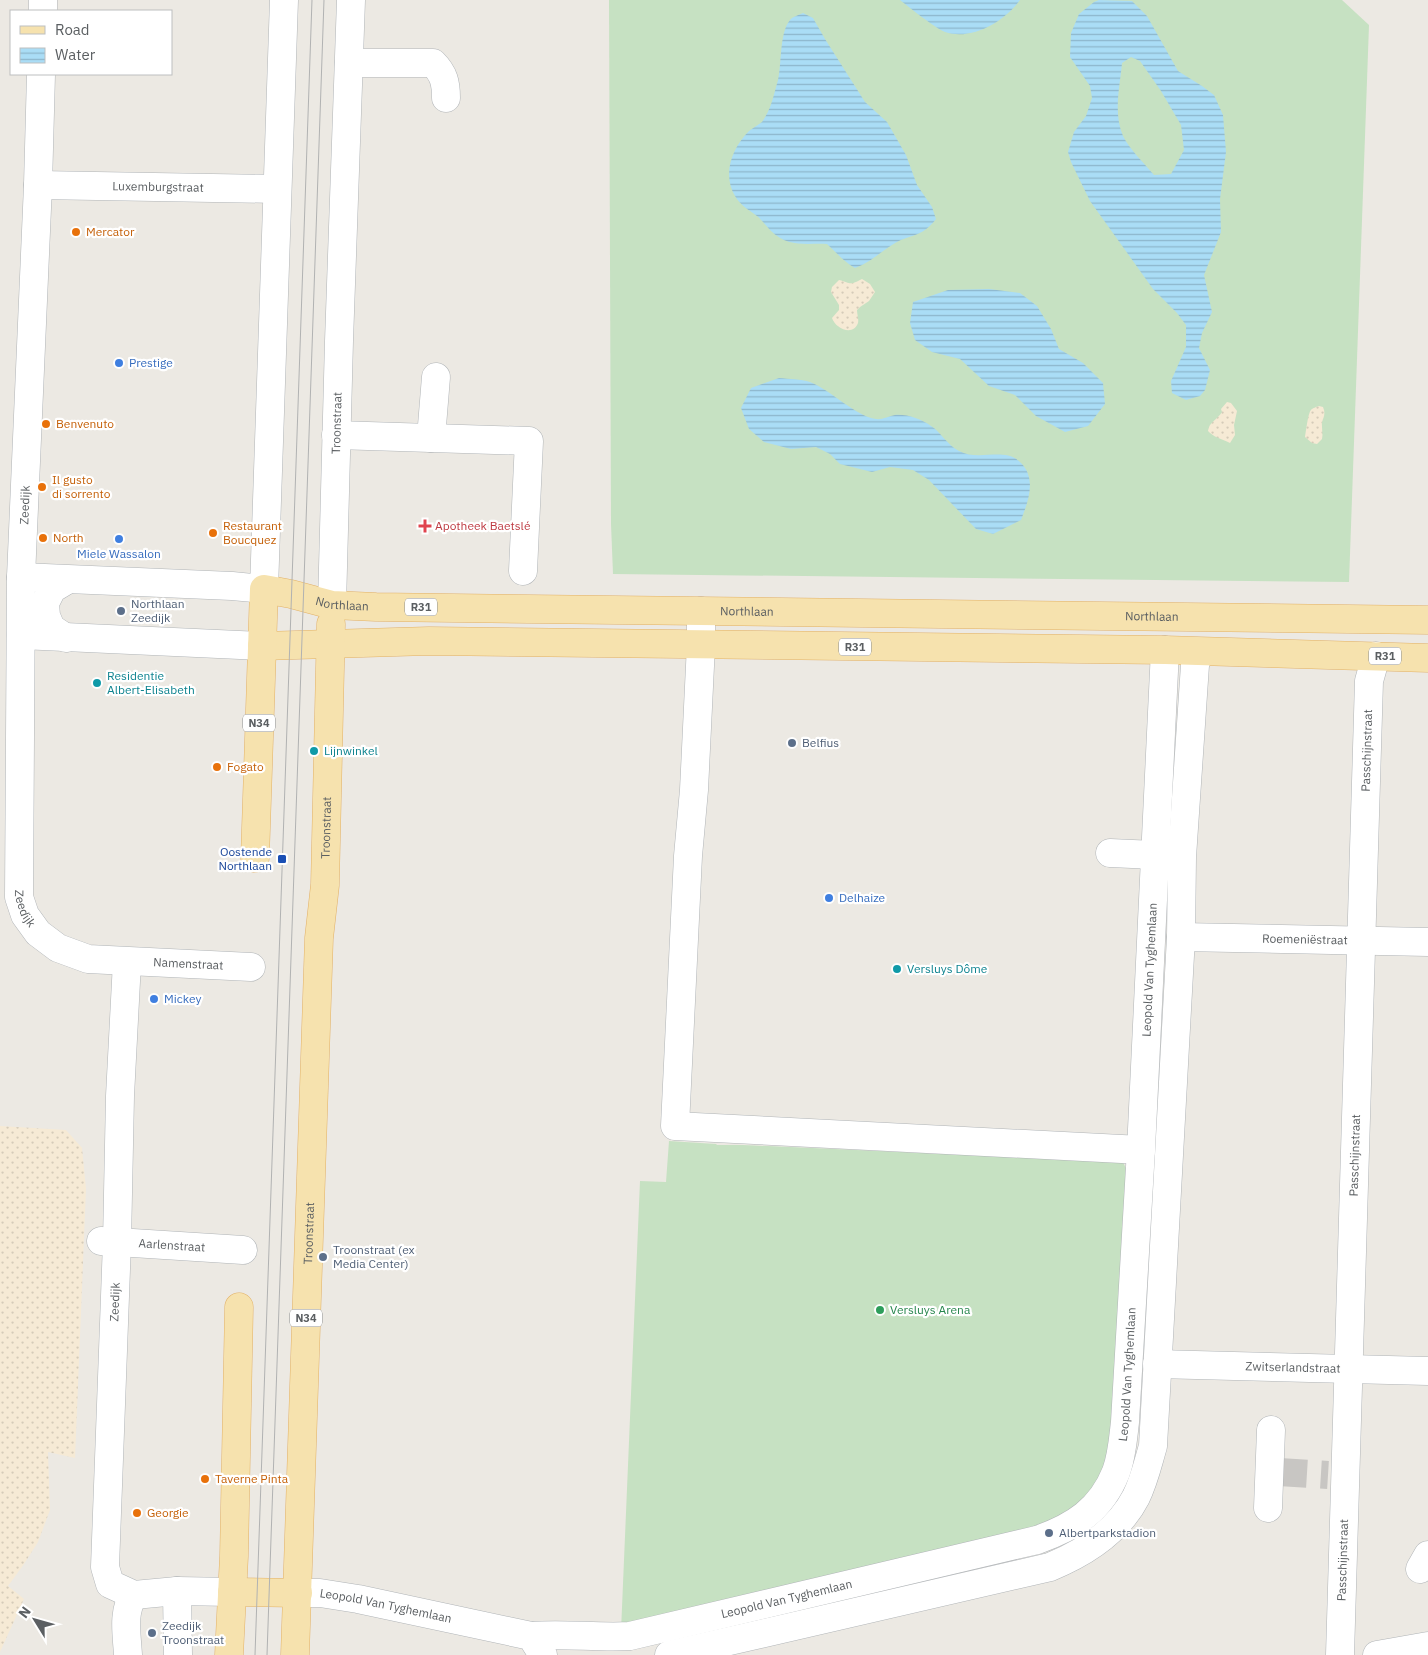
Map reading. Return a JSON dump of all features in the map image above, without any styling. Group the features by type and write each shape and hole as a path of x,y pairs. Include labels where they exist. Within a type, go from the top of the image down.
{"main road":[{"name":"Northlaan","path":"264,589 332,605 1428,620"},
{"name":"N34","path":"255,858 264,589"},
{"name":"Troonstraat","path":"295,1655 319,938 325,876 332,605"},
{"name":"R31","path":"262,646 429,641 1165,650 1428,658"},
{"path":"230,1655 239,1307"},
{"path":"232,1592 298,1593"}],"street":[{"path":"264,589 284,0"},
{"name":"Troonstraat","path":"332,605 336,435 352,0"},
{"path":"349,63 433,63 440,71 446,83 446,98"},
{"name":"Zeedijk","path":"41,75 22,577 20,897 25,915 38,933 58,948 88,960 127,962 120,1096 119,1242 105,1567 110,1584 134,1595"},
{"name":"Luxemburgstraat","path":"38,185 278,189"},
{"path":"431,438 436,377"},
{"path":"336,435 530,441 523,571"},
{"name":"Northlaan","path":"22,577 264,589"},
{"path":"66,638 52,628 46,616 46,602 52,589 67,580"},
{"path":"701,611 694,790 688,856 675,1126 1141,1150"},
{"path":"21,635 262,646"},
{"name":"Leopold Van Tyghemlaan","path":"298,1593 320,1593 358,1599 537,1645 553,1634 607,1638 630,1636 1037,1540 1061,1532 1075,1524 1088,1513 1104,1493 1116,1472 1121,1455 1125,1422 1141,1150 1165,650"},
{"path":"669,1655 1050,1566 1069,1559 1090,1547 1108,1533 1136,1498 1144,1479 1152,1446 1181,937 1182,857 1195,665 1199,652"},
{"name":"Passchijnstraat","path":"1340,1655 1337,1475 1350,1369 1360,940 1369,680 1376,656"},
{"path":"1110,853 1155,855"},
{"name":"Roemeniëstraat","path":"1181,937 1428,942"},
{"name":"Namenstraat","path":"127,962 251,967"},
{"name":"Aarlenstraat","path":"119,1242 243,1250"},
{"name":"Zwitserlandstraat","path":"1157,1364 1428,1371"},
{"path":"1268,1508 1274,1472 1272,1430"},
{"path":"177,1591 178,1655"},
{"path":"128,1655 126,1610 134,1595 177,1591 232,1592"},
{"path":"1377,1655 1428,1646"}],"green space":[{"path":"609,0 1342,0 1369,25 1349,582 613,574 611,524"},
{"name":"Versluys Arena","path":"669,1141 717,1145 1123,1162 1132,1182 1112,1468 1063,1524 621,1631 640,1181 666,1182"}],"sand":[{"path":"862,279 870,284 875,292 869,301 857,310 858,322 856,327 852,330 844,330 832,318 839,310 839,305 831,292 832,287 839,280 852,283"},
{"path":"1227,402 1231,403 1237,411 1234,425 1235,435 1230,443 1208,431 1210,425 1220,415 1221,409"},
{"path":"1319,406 1323,407 1324,413 1322,439 1317,444 1312,443 1305,437 1310,412"},
{"path":"0,1126 66,1130 82,1148 86,1189 75,1458 48,1452 50,1510 38,1542 8,1586 24,1599 0,1652"}],"water":[{"path":"900,0 1020,0 1014,8 997,22 977,31 955,34 941,30"},
{"path":"1099,0 1132,1 1147,16 1178,71 1214,95 1223,115 1226,152 1220,199 1221,232 1204,275 1212,312 1202,333 1199,348 1210,370 1205,390 1200,396 1186,400 1172,393 1171,381 1186,347 1186,325 1153,289 1090,201 1068,152 1074,132 1086,116 1092,98 1090,86 1070,57 1071,33 1079,14","holes":["1131,57 1140,61 1181,125 1184,150 1171,174 1154,175 1129,146 1120,127 1118,100 1122,63"]},
{"path":"803,13 813,18 865,102 887,122 906,155 917,185 932,207 936,219 925,230 898,241 855,268 827,244 790,242 777,236 739,202 731,188 729,179 731,162 738,145 749,131 762,122 770,107 778,80 783,38 788,23 792,18"},
{"path":"989,289 1020,293 1037,306 1051,329 1059,349 1083,363 1103,383 1105,404 1088,426 1065,432 1036,416 1015,395 989,386 960,359 932,352 915,340 910,323 913,302 948,290"},
{"path":"779,378 810,382 868,417 878,419 900,415 918,419 935,429 954,448 967,454 1000,455 1015,458 1026,469 1030,483 1030,491 1021,520 993,534 976,529 929,480 913,470 890,467 872,472 840,464 830,454 816,447 791,449 764,442 749,429 741,408 751,388"}],"tunnel":[{"path":"1279,1472 1328,1475"}],"tram line":[{"path":"255,1655 312,0"},
{"path":"267,1655 324,0"}],"place":[{"name":"Mercator","path":"76,232"},
{"name":"Prestige","path":"119,363"},
{"name":"Benvenuto","path":"46,424"},
{"name":"Il gusto di sorrento","path":"42,487"},
{"name":"Apotheek Baetslé","path":"425,526"},
{"name":"Restaurant Boucquez","path":"213,533"},
{"name":"North","path":"43,538"},
{"name":"Miele Wassalon","path":"119,539"},
{"name":"Northlaan Zeedijk","path":"121,611"},
{"name":"Residentie Albert-Elisabeth","path":"97,683"},
{"name":"Belfius","path":"792,743"},
{"name":"Lijnwinkel","path":"314,751"},
{"name":"Fogato","path":"217,767"},
{"name":"Oostende Northlaan","path":"282,859"},
{"name":"Delhaize","path":"829,898"},
{"name":"Versluys Dôme","path":"897,969"},
{"name":"Mickey","path":"154,999"},
{"name":"Troonstraat (ex Media Center)","path":"323,1257"},
{"name":"Versluys Arena","path":"880,1310"},
{"name":"Taverne Pinta","path":"205,1479"},
{"name":"Georgie","path":"137,1513"},
{"name":"Albertparkstadion","path":"1049,1533"},
{"name":"Zeedijk Troonstraat","path":"152,1633"}]}
